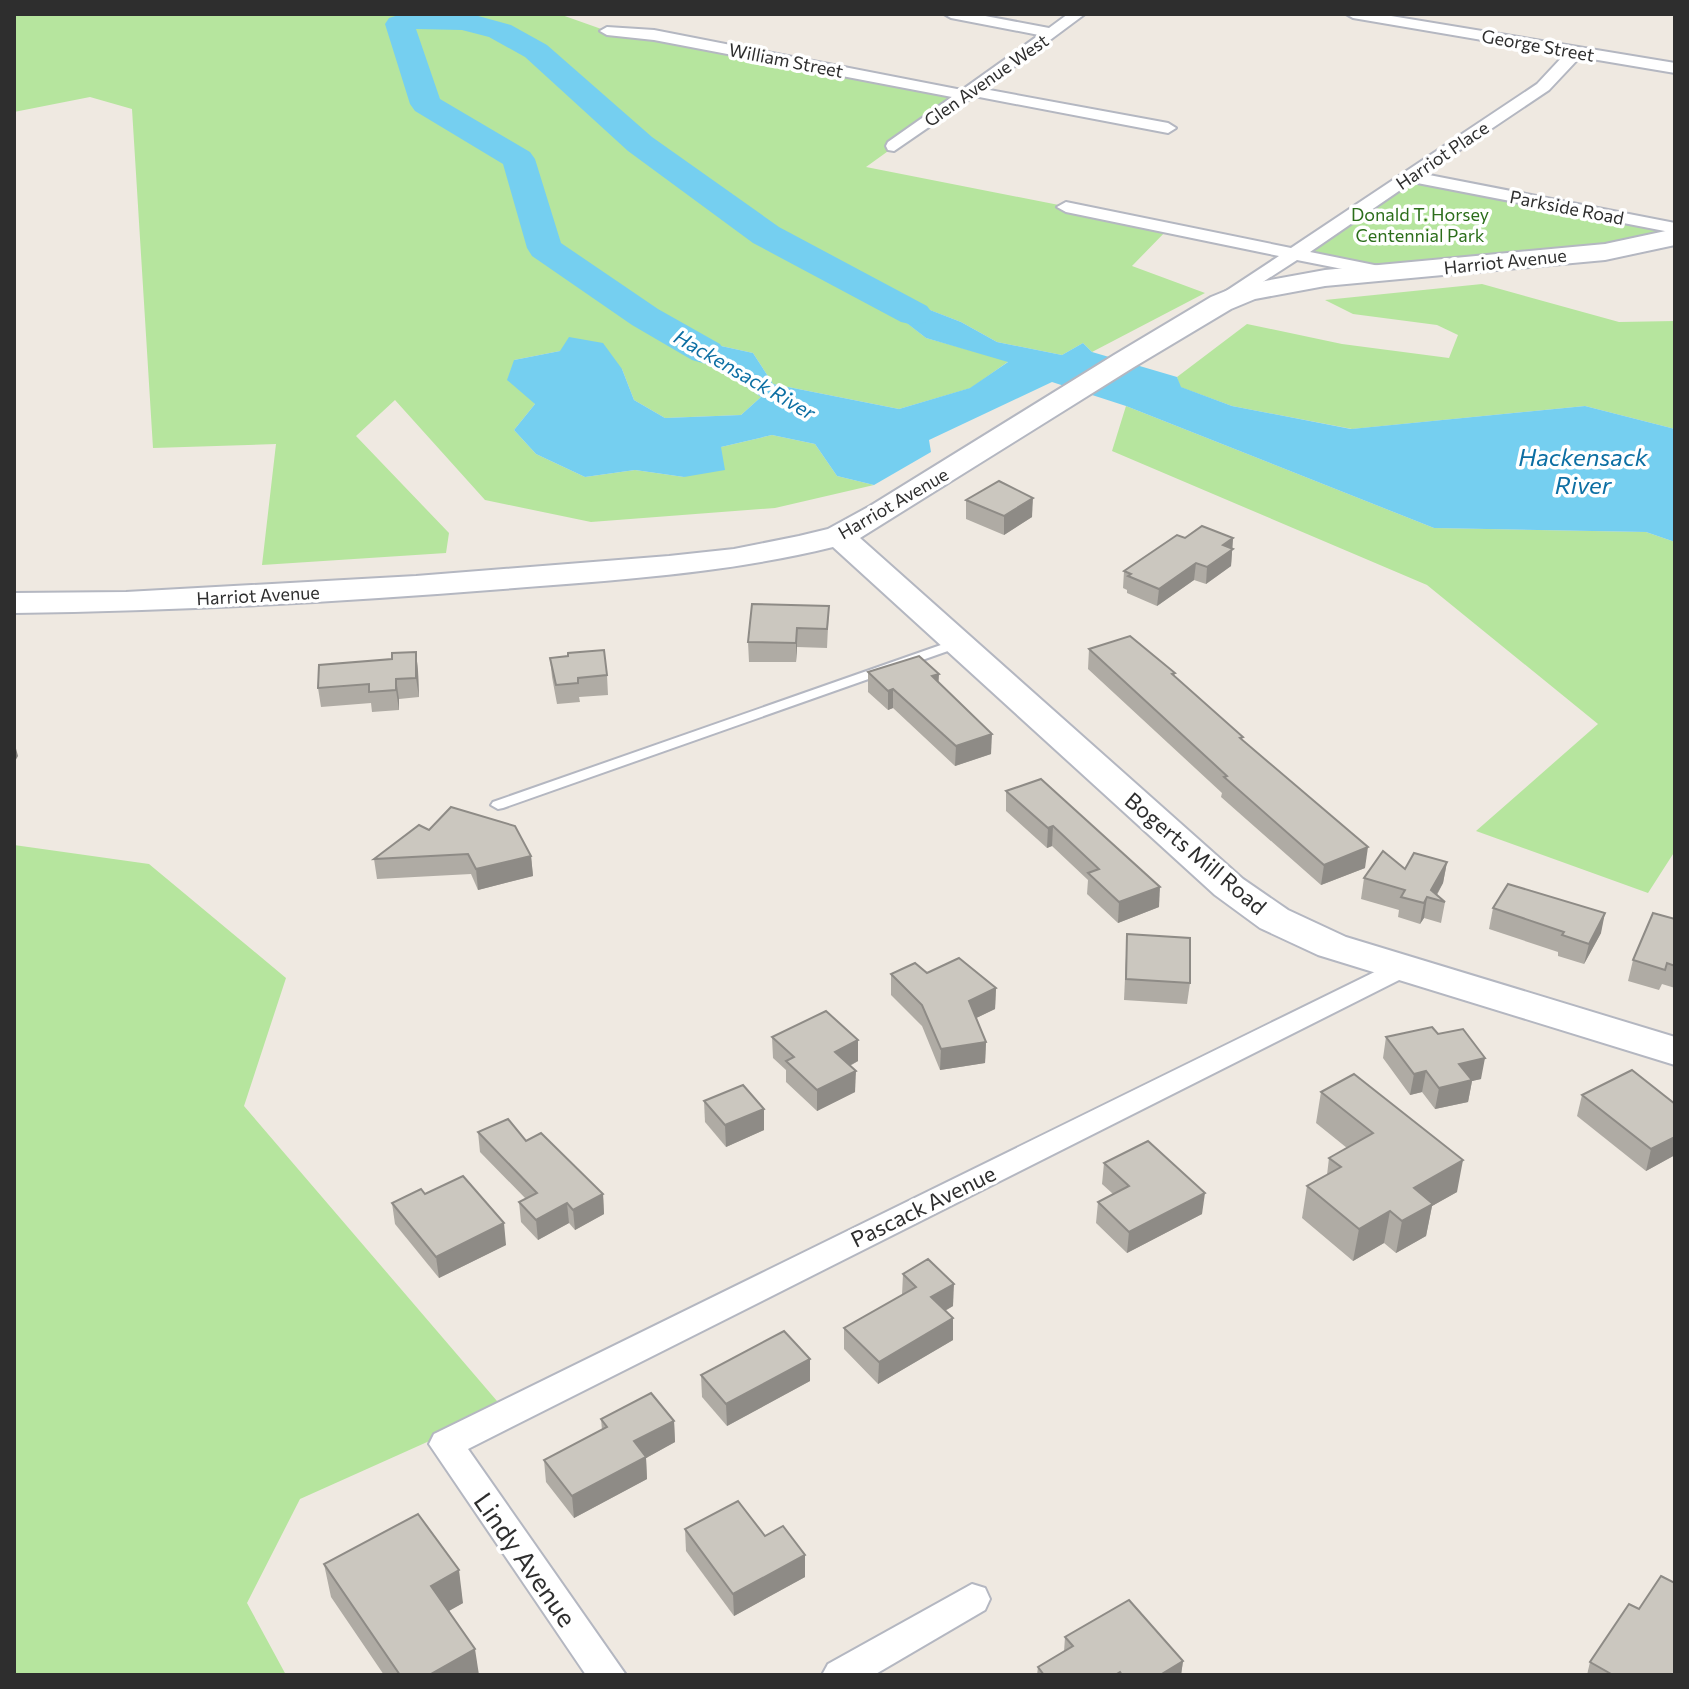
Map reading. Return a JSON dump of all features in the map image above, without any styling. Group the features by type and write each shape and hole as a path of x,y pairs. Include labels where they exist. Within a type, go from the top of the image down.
{"street":[{"path":"951,14 1053,33"},
{"name":"Glen Avenue West","path":"894,146 1078,14"},
{"name":"George Street","path":"1353,14 1675,68"},
{"name":"William Street","path":"607,31 654,35 1168,128"},
{"name":"Harriot Place","path":"1221,303 1543,87 1576,52"},
{"name":"Parkside Road","path":"1411,177 1675,228"},
{"path":"1066,207 1388,273"},
{"name":"Harriot Avenue","path":"14,603 126,602 416,586 669,566 734,559 839,536 1221,303 1248,292 1285,284 1605,252 1675,237"},
{"name":"Bogerts Mill Road","path":"839,536 1229,887 1274,919 1332,946 1675,1051"},
{"name":"Pascack Avenue","path":"446,1444 1401,968"},
{"name":"Lindy Avenue","path":"446,1444 607,1675"},
{"path":"841,1675 972,1599"}],"lane":[{"path":"498,805 958,643"}],"green space":[{"path":"14,14 559,14 607,31 966,95 866,167 1170,227 1132,266 1205,293 1092,352 1083,343 1062,355 997,342 961,322 854,281 926,338 1009,361 971,388 899,409 773,384 753,353 721,346 649,320 761,397 741,415 665,418 634,400 622,369 560,351 514,360 535,404 514,430 536,454 585,477 635,470 684,477 721,447 772,435 815,444 837,476 874,485 775,508 591,522 485,500 395,400 356,436 449,533 446,553 262,565 276,444 153,448 132,109 90,97 14,112"},
{"name":"Donald T. Horsey Centennial Park","path":"1411,177 1675,228 1675,237 1388,273 1295,252"},
{"path":"1482,284 1619,322 1675,321 1675,429 1585,406 1352,429 1232,406 1180,387 1177,377 1247,324 1342,344 1449,358 1458,335 1437,325 1353,314 1325,300"},
{"path":"1126,406 1434,528 1646,532 1675,542 1675,851 1648,893 1476,831 1598,724 1427,585 1112,451"},
{"path":"14,845 149,864 286,978 244,1106 503,1408 300,1499 247,1603 286,1675 14,1675"}],"water":[{"path":"850,279 961,322 997,342 1062,355 1083,343 1092,352 1177,377 1181,387 1232,406 1351,429 1585,406 1675,429 1675,542 1646,532 1434,528 1126,406 1052,382 929,440 931,452 874,485 837,476 815,444 772,435 721,447 725,470 684,477 635,470 585,477 536,454 514,430 535,404 507,380 514,360 560,351 569,337 603,343 622,369 634,400 665,418 741,415 761,397 645,317 721,346 753,353 773,384 899,409 970,388 1008,362 926,338"}],"building":[{"path":"999,481 1033,498 1004,516 966,500"},
{"path":"1202,526 1233,538 1223,545 1233,549 1207,567 1196,563 1159,589 1128,576 1131,574 1124,571 1177,535 1185,538"},
{"path":"752,604 829,606 827,629 797,628 796,643 748,642"},
{"path":"1130,636 1175,673 1172,674 1243,737 1240,738 1368,847 1324,865 1224,777 1227,776 1089,649"},
{"path":"604,650 607,675 578,678 578,683 556,685 550,658"},
{"path":"416,652 416,678 396,679 396,690 369,692 369,684 318,688 319,665 392,659 392,653"},
{"path":"919,656 939,674 932,676 992,734 956,746 893,689 888,691 868,672"},
{"path":"1041,779 1160,887 1119,902 1088,873 1099,869 1053,826 1048,828 1006,791"},
{"path":"451,807 515,826 531,856 476,869 468,854 374,859 419,825 429,830"},
{"path":"1383,851 1405,869 1414,853 1447,862 1431,890 1445,902 1427,897 1424,903 1401,897 1405,890 1364,878"},
{"path":"1508,884 1605,913 1589,944 1562,935 1564,932 1493,908"},
{"path":"1653,913 1675,919 1675,966 1667,963 1665,970 1633,960"},
{"path":"1127,934 1190,938 1190,983 1126,979"},
{"path":"959,958 996,988 969,1001 986,1042 941,1049 922,1005 891,974 915,963 927,973"},
{"path":"826,1011 858,1040 835,1052 856,1071 817,1090 786,1061 794,1057 772,1037"},
{"path":"1432,1027 1438,1034 1463,1029 1485,1058 1459,1064 1472,1080 1439,1088 1426,1071 1414,1074 1386,1037"},
{"path":"1632,1070 1675,1104 1675,1137 1651,1149 1582,1095"},
{"path":"1354,1074 1463,1160 1414,1188 1433,1204 1402,1221 1390,1211 1359,1229 1307,1186 1341,1167 1329,1158 1373,1133 1321,1092"},
{"path":"743,1085 764,1109 725,1125 704,1101"},
{"path":"508,1119 526,1141 541,1133 603,1194 573,1210 567,1203 536,1220 519,1202 537,1193 478,1132"},
{"path":"1148,1141 1205,1193 1129,1232 1098,1202 1129,1186 1104,1163"},
{"path":"463,1176 504,1223 436,1257 392,1203 421,1189 425,1194"},
{"path":"928,1259 954,1284 931,1297 953,1318 879,1362 844,1328 916,1287 903,1274"},
{"path":"784,1331 810,1359 726,1404 701,1375"},
{"path":"651,1393 674,1421 634,1441 646,1457 572,1496 544,1460 607,1427 601,1419"},
{"path":"738,1501 765,1536 783,1526 805,1555 733,1594 685,1529"},
{"path":"418,1514 459,1570 431,1586 475,1649 429,1675 400,1675 324,1564"},
{"path":"1661,1576 1675,1583 1675,1675 1613,1675 1590,1662 1629,1604 1639,1609"},
{"path":"1129,1600 1183,1661 1160,1675 1122,1675 1120,1672 1115,1675 1044,1675 1038,1667 1073,1646 1065,1637"}],"waterway":[{"name":"Hackensack River","path":"419,14 420,18"},
{"path":"420,18 463,21 500,31 536,51 640,144 766,235 914,314"},
{"name":"Hackensack River","path":"420,18 400,24 426,104 518,159 545,248 645,317 706,352"}]}
